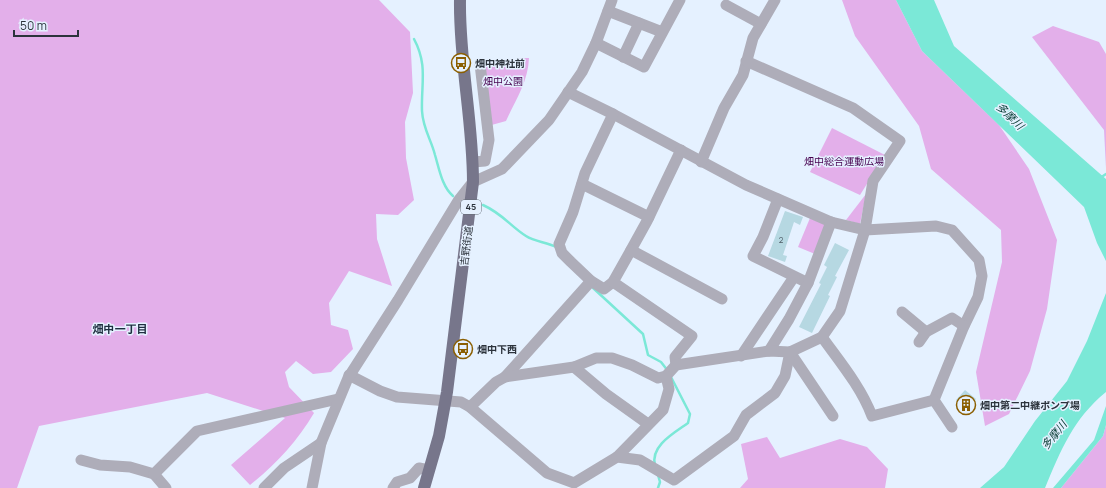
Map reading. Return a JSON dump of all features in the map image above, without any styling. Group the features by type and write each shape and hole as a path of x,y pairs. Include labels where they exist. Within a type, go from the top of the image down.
{"main road":[{"name":"吉野街道","path":"424,488 446,400 473,182 473,162 463,55 460,0"}],"street":[{"path":"312,488 321,443 349,375 394,307 458,201 473,182 502,169 549,120 582,72 596,44 612,0"},
{"path":"596,44 644,67 680,0"},
{"path":"701,162 724,108 743,75 753,38 775,0"},
{"path":"726,6 761,24"},
{"path":"608,11 662,32"},
{"path":"623,57 639,23"},
{"path":"470,407 496,382 505,378 574,366 596,358 612,358 632,365 658,378 666,376 676,365 769,351 790,352 822,337 840,311 865,230 873,181 900,141 853,108 746,61"},
{"path":"473,162 485,161 489,140 480,64"},
{"path":"568,92 613,114 701,162 778,199 831,222 865,230 936,226 952,230 979,260 982,276 978,297 964,326 934,400"},
{"path":"613,114 585,173 573,212 560,244 562,253 589,284 604,289 614,282 649,218 681,150"},
{"path":"582,184 649,218"},
{"path":"778,199 763,237 753,256 808,283"},
{"path":"769,351 790,319 808,283 831,222"},
{"path":"631,250 722,300"},
{"path":"741,356 794,277"},
{"path":"614,282 692,336 675,357 676,365"},
{"path":"505,378 589,284"},
{"path":"902,312 926,332"},
{"path":"919,342 926,332 952,318 964,326"},
{"path":"822,337 852,378 872,416 934,400"},
{"path":"790,352 833,416"},
{"path":"617,457 640,460 674,480 734,436 746,416 775,393 785,376 790,352"},
{"path":"574,366 606,394 648,424"},
{"path":"349,375 380,392 397,397 461,402 470,407 546,473 574,483 617,457 663,410 669,389 666,376"},
{"path":"154,474 197,431 338,399"},
{"path":"934,400 952,427"},
{"path":"266,487 284,468 321,443"},
{"path":"81,460 100,465 130,467 154,474 166,488"},
{"path":"392,488 397,482 410,478 419,468 429,470"}],"green space":[{"path":"0,0 379,0 410,32 413,93 405,122 406,158 414,200 398,215 376,214 377,239 392,286 349,271 329,303 331,325 348,330 353,349 331,372 313,374 296,361 285,372 289,387 314,413 300,434 285,452 250,485 231,465 285,418 207,393 39,426 17,488 0,488"},
{"path":"842,0 896,0 922,51 999,125 1029,169 1057,240 1047,309 1030,371 1009,414 985,426 976,372 1002,262 1001,230 931,169 919,126 855,36"},
{"path":"1053,26 1099,42 1106,54 1106,168 1104,130 1032,37"},
{"name":"畑中公園","path":"529,58 528,67 524,83 506,121 488,126 482,65"},
{"name":"畑中総合運動広場","path":"832,128 885,155 860,195 810,172"},
{"path":"866,194 860,224 846,220"},
{"path":"810,218 826,225 815,254 798,247"},
{"path":"1106,425 1106,488 1061,488 1103,436"},
{"path":"767,437 780,458 840,439 867,447 888,469 885,488 740,488 748,479 741,444"}],"water":[{"name":"多摩川","path":"896,0 934,0 954,46 1106,179 1106,261 1097,243 1084,207 922,51"},
{"name":"多摩川","path":"1106,293 1106,392 1076,424 1063,448 1045,488 980,488 1004,467 1035,421 1067,381 1087,341"},
{"path":"1106,406 1106,425 1103,436 1061,488 1053,488 1094,440"}],"building":[{"path":"785,211 803,217 800,225 794,222 783,255 787,256 785,262 768,256"},
{"path":"835,243 849,250 835,276 837,277 828,295 830,296 812,333 799,327 821,284 819,283 827,267 824,265"},
{"name":"畑中第二中継ポンプ場","path":"965,390 976,399 966,410 956,400"}],"waterway":[{"path":"414,39 421,57 423,75 422,111 425,129 446,188 453,196"},
{"path":"1100,178 1106,174"},
{"path":"483,205 496,212 526,236 533,240 556,247"},
{"path":"592,287 643,334 648,355 661,362 668,371"},
{"path":"655,465 654,458 660,446 670,436 688,423 690,414 671,377"},
{"path":"658,475 660,482 658,488"}],"place":[{"name":"畑中神社前","path":"461,63"},
{"name":"畑中下西","path":"463,349"},
{"name":"畑中第二中継ポンプ場","path":"966,405"}],"district":[{"name":"畑中一丁目","path":"120,329"}]}
